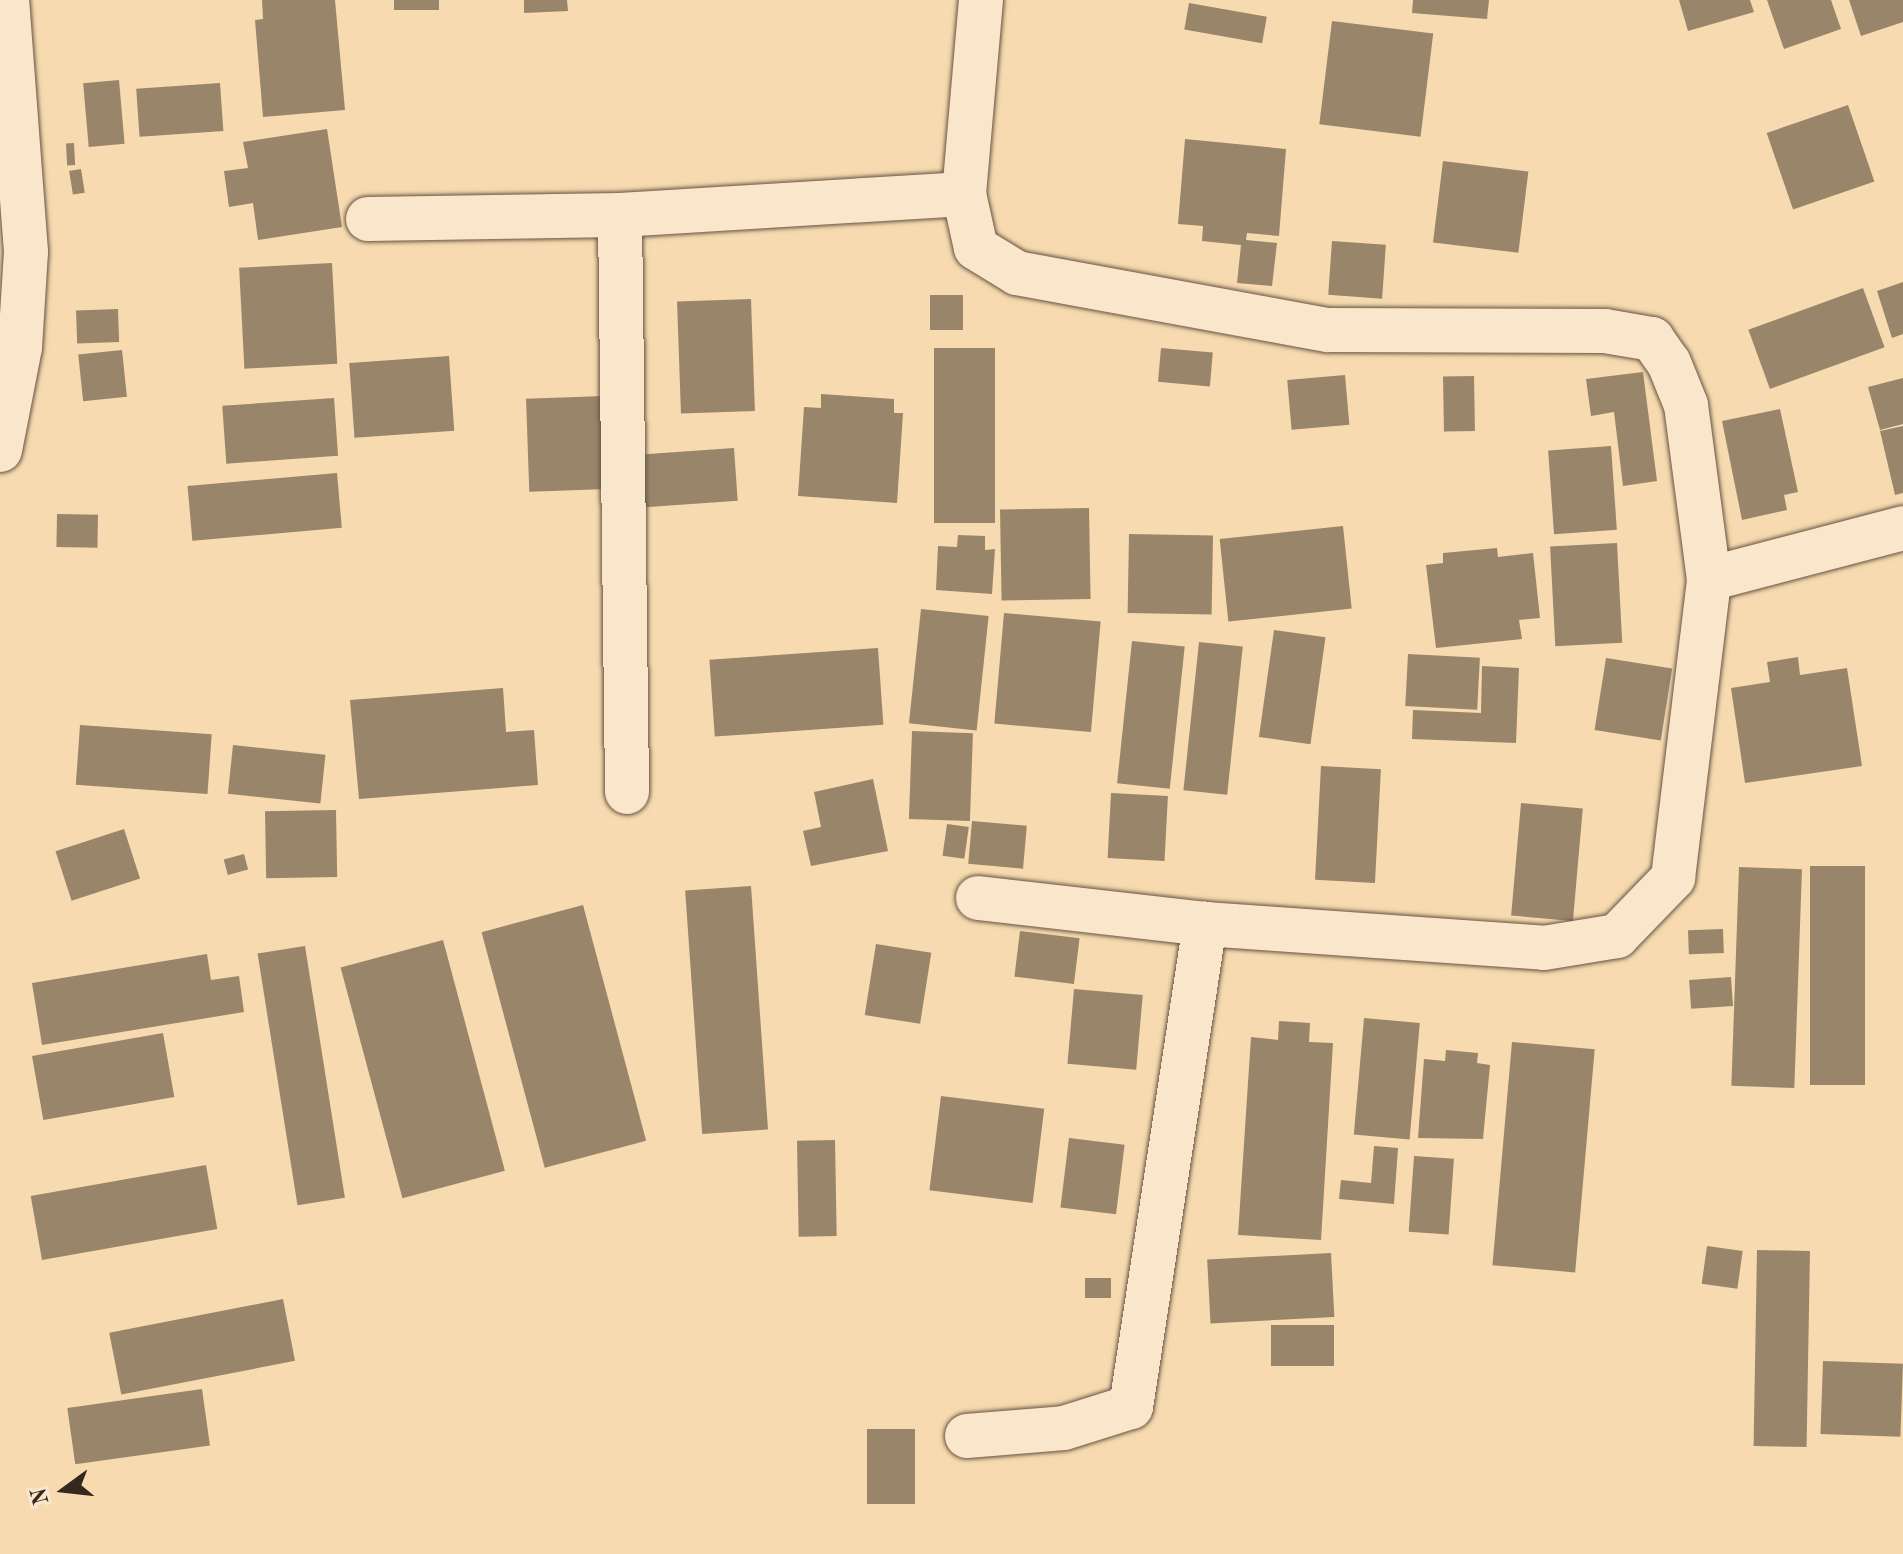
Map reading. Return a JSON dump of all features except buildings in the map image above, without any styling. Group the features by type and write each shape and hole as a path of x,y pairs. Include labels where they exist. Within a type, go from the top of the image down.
{"street":[{"path":"0,450 20,347 13,251 7,0"},
{"path":"978,898 1205,924 1544,948 1617,936 1673,878 1709,579 1686,405 1652,339 1605,331 1328,330 1017,273 976,248 964,194 981,0"},
{"path":"368,219 620,215 964,194"},
{"path":"620,215 627,792"},
{"path":"1709,579 1903,528"},
{"path":"967,1436 1064,1428 1131,1407 1205,924"}]}
